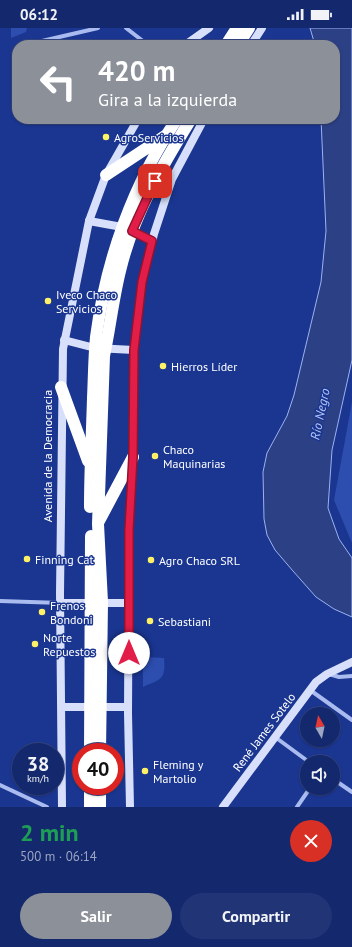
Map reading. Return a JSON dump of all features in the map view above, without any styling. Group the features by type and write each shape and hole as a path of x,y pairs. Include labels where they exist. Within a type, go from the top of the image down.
{"highway":[{"path":"229,40 237,28"},
{"path":"241,40 249,28"},
{"path":"96,601 90,466 100,349 112,304 127,229 139,187 174,124"},
{"path":"127,229 188,124"},
{"path":"106,175 166,136"},
{"path":"91,743 95,708 100,349"},
{"path":"61,387 90,466"},
{"path":"98,524 133,457"},
{"path":"95,708 99,743"},
{"path":"90,795 90,807"},
{"path":"100,795 100,807"}],"street":[{"path":"46,40 98,28"},
{"path":"126,28 142,40"},
{"path":"193,40 209,28"},
{"path":"254,40 262,28"},
{"name":"Avenida de la Democracia","path":"62,807 61,387 64,340 89,220 106,175 135,124"},
{"path":"130,807 128,707 129,530 133,457 134,350 142,282 152,241 172,179 201,124"},
{"path":"89,220 127,229 152,241"},
{"path":"64,340 100,349 134,350"},
{"path":"0,601 96,601 129,603"},
{"name":"René James Sotelo","path":"224,807 310,690 327,674 352,662"},
{"path":"327,674 340,677 352,676"},
{"path":"310,690 352,720"},
{"path":"62,707 128,707"},
{"path":"274,737 300,756"},
{"path":"340,784 352,792"},
{"path":"0,785 48,807"},
{"path":"297,807 305,795"}],"shaded area":[{"path":"11,28 27,28 26,32 11,38"},
{"path":"352,402 352,543 334,500"},
{"path":"143,657 164,658 164,671 161,678 143,687"}],"water":[{"name":"Río Negro","path":"310,28 352,28 352,360 332,450 328,508 339,539 352,558 352,617 334,609 316,597 275,550 267,535 264,519 263,472 267,453 287,416 294,395 321,282 326,231 321,124 340,124 340,40 314,40"}],"place":[{"name":"AgroServicios","path":"106,137"},
{"name":"Iveco Chaco Servicios","path":"48,301"},
{"name":"Hierros Líder","path":"163,366"},
{"name":"Chaco Maquinarias","path":"155,456"},
{"name":"Finning Cat","path":"27,559"},
{"name":"Agro Chaco SRL","path":"151,560"},
{"name":"Frenos Bondoni","path":"42,612"},
{"name":"Sebastiani","path":"150,621"},
{"name":"Norte Repuestos","path":"35,644"},
{"name":"Fleming y Martolio","path":"145,771"}],"route":[{"path":"129,653 129,530 133,457 134,350 142,282 152,241 132,231 155,181"}]}
